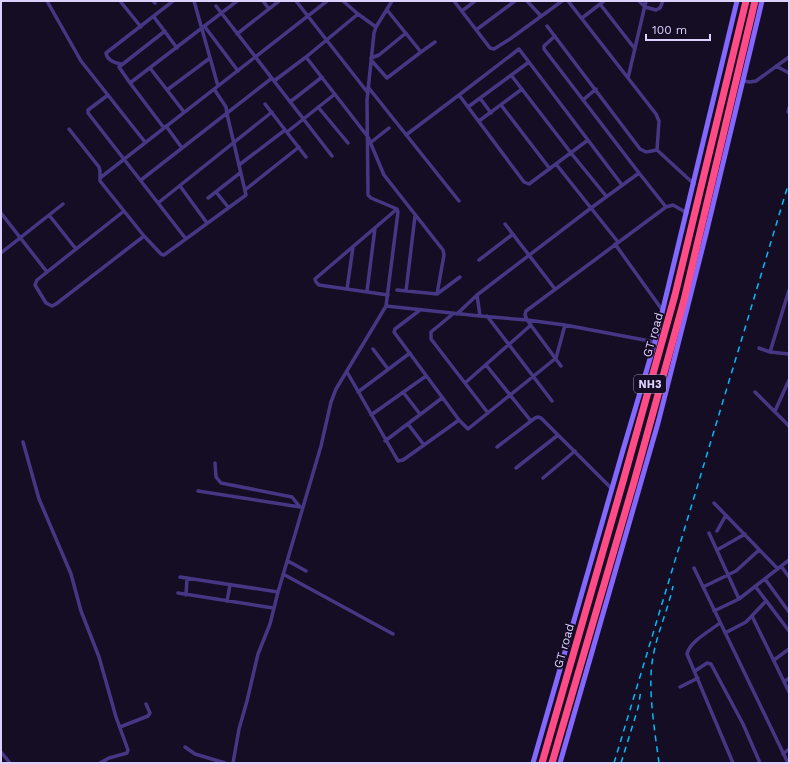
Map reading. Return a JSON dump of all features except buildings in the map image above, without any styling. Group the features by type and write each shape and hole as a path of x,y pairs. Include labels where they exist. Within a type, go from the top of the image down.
{"highway":[{"name":"GT road","path":"542,763 675,295 746,1"},
{"name":"GT road","path":"552,763 634,482 684,300 755,1"}],"main road":[{"path":"533,763 655,342 737,1"},
{"path":"560,763 658,423 706,234 762,1"}],"street":[{"path":"47,1 81,61 145,142"},
{"path":"120,1 140,27"},
{"path":"121,64 113,62 107,57 106,53 173,1"},
{"path":"69,129 98,167 100,171 100,181 144,236 162,255 245,196 245,190 233,143 226,107 216,87 204,28 194,1"},
{"path":"130,83 204,28 237,1"},
{"path":"263,1 269,9"},
{"path":"237,34 279,1"},
{"path":"296,1 368,93"},
{"path":"100,178 327,1"},
{"path":"343,1 376,27"},
{"path":"392,1 376,27 371,59 368,87 368,195 371,198 397,209"},
{"path":"454,1 490,48 494,49 562,1"},
{"path":"462,11 475,1"},
{"path":"476,30 515,1"},
{"path":"527,1 541,16"},
{"path":"568,1 658,118 657,150 694,184"},
{"path":"639,1 651,10 659,9 663,1"},
{"path":"628,78 646,1"},
{"path":"582,18 602,2 635,49"},
{"path":"216,6 332,156"},
{"path":"387,10 420,52"},
{"path":"140,180 227,114 306,57 358,14"},
{"path":"154,17 177,48"},
{"path":"547,26 640,149 646,152 657,150"},
{"path":"204,28 238,71"},
{"path":"165,32 121,64 119,68 182,148"},
{"path":"371,59 379,55 406,33"},
{"path":"555,36 545,44 544,49 666,206"},
{"path":"371,59 387,78 435,42"},
{"path":"406,135 519,49 622,184"},
{"path":"306,57 368,137 384,175 444,253 437,294"},
{"path":"743,81 756,81 789,57"},
{"path":"167,90 210,58"},
{"path":"468,107 529,62"},
{"path":"776,66 789,73"},
{"path":"150,68 184,112"},
{"path":"511,75 571,154 606,196"},
{"path":"290,102 322,77"},
{"path":"368,87 459,201"},
{"path":"480,121 522,89"},
{"path":"583,100 596,89"},
{"path":"239,165 335,94"},
{"path":"108,95 87,112 186,239"},
{"path":"459,95 526,184 531,184 588,140"},
{"path":"480,98 491,112"},
{"path":"265,104 306,157"},
{"path":"502,105 550,170"},
{"path":"318,107 348,143"},
{"path":"158,203 272,112"},
{"path":"370,144 389,128"},
{"path":"245,190 298,147"},
{"path":"556,164 591,208 662,311"},
{"path":"208,198 240,173"},
{"path":"488,413 430,336 431,332 606,196 639,173"},
{"path":"180,186 207,223"},
{"path":"216,192 228,208"},
{"path":"1,252 63,204"},
{"path":"561,366 527,320 525,315 526,311 666,206 673,205 687,213"},
{"path":"388,295 319,285 315,279 397,209"},
{"path":"233,763 240,726 258,654 270,624 273,608 321,446 331,402 336,389 386,306 398,212 397,209"},
{"path":"124,211 37,280 35,285 46,303 52,306 144,236"},
{"path":"1,213 48,272"},
{"path":"49,215 76,249"},
{"path":"406,291 415,216"},
{"path":"505,224 556,289"},
{"path":"367,291 375,228"},
{"path":"479,260 513,234"},
{"path":"347,289 353,246"},
{"path":"397,290 437,294 460,277"},
{"path":"770,352 789,290"},
{"path":"477,295 480,316"},
{"path":"386,306 566,325 655,342"},
{"path":"420,310 394,330 394,333 464,427 468,429 556,358 566,325"},
{"path":"487,316 552,402"},
{"path":"465,383 531,325"},
{"path":"760,348 770,352 789,354"},
{"path":"373,349 388,369"},
{"path":"358,392 410,353"},
{"path":"486,365 531,421"},
{"path":"347,372 385,440 396,458 400,461 459,420"},
{"path":"371,415 426,376"},
{"path":"774,411 789,380"},
{"path":"403,392 420,414"},
{"path":"755,392 789,426"},
{"path":"385,440 442,398"},
{"path":"497,447 531,421 538,417 541,418 612,489"},
{"path":"408,424 424,445"},
{"path":"516,468 558,435"},
{"path":"23,442 39,499 71,574 81,611 99,657 128,752 109,758 100,763"},
{"path":"543,478 575,451"},
{"path":"215,463 216,477 221,483 292,497 302,508"},
{"path":"198,491 302,508"},
{"path":"714,503 759,550 789,577"},
{"path":"716,530 726,515"},
{"path":"709,533 739,599"},
{"path":"717,550 745,534"},
{"path":"703,587 740,568 759,550"},
{"path":"714,611 739,599 789,560"},
{"path":"288,561 306,571"},
{"path":"694,568 788,763"},
{"path":"283,574 393,634"},
{"path":"180,577 278,592"},
{"path":"186,595 187,578"},
{"path":"765,579 789,612"},
{"path":"227,601 230,585"},
{"path":"755,586 789,631"},
{"path":"178,593 273,608"},
{"path":"725,633 746,622 766,600"},
{"path":"752,616 789,692"},
{"path":"720,623 704,634 688,651 689,659 733,763"},
{"path":"774,660 789,649"},
{"path":"695,671 707,663 711,664 743,724 760,763"},
{"path":"680,687 698,678"},
{"path":"784,682 789,678"},
{"path":"120,727 148,716 150,713 146,704"},
{"path":"185,747 195,754 225,763"},
{"path":"783,754 789,749"},
{"path":"1,752 10,763"}],"railway":[{"path":"614,763 789,182"},
{"path":"659,763 652,710 651,669 657,639 673,586"},
{"path":"621,763 638,708 641,690"}]}
